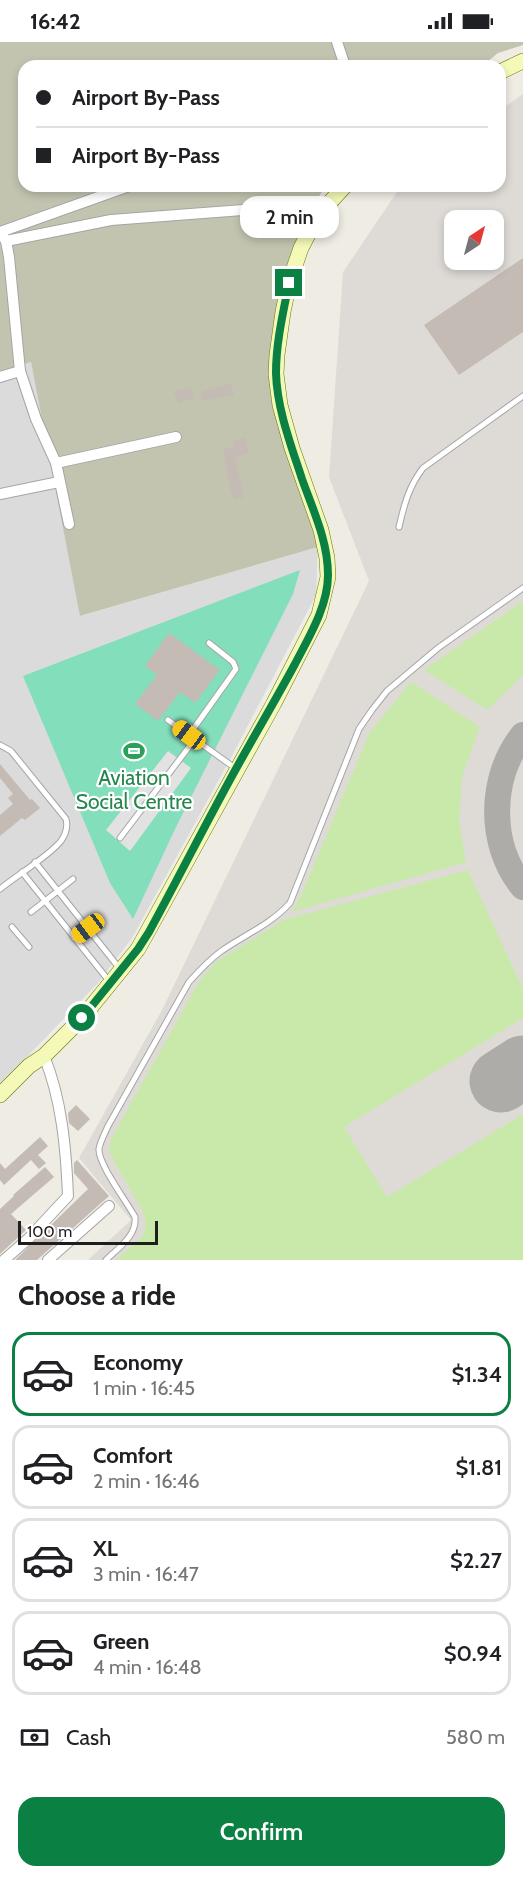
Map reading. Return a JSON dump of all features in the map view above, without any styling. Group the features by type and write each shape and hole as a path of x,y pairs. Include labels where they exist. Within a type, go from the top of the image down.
{"main road":[{"path":"506,69 523,61"},
{"path":"0,1095 82,1018 138,949 319,615 328,577 327,558 321,530 292,448 280,405 276,374 279,333 289,283 301,248 318,215 339,192"},
{"path":"0,1108 35,1072 44,1056"}],"street":[{"path":"338,42 343,60"},
{"path":"2,235 12,229 113,192"},
{"path":"2,235 111,220 282,207 318,215"},
{"path":"2,235 20,371 36,419 56,463 69,524"},
{"path":"0,377 20,371"},
{"path":"56,463 176,437"},
{"path":"0,494 59,482"},
{"path":"4,1260 28,1239 68,1196 67,1166 57,1097 44,1056"},
{"path":"48,1260 109,1206"}],"lane":[{"path":"399,526 407,496 414,480 423,468 523,396"},
{"path":"106,1260 129,1238 136,1226 135,1217 106,1171 99,1148 108,1126 189,982 204,964 267,923 290,903 359,729 387,691 438,648 523,588"},
{"path":"189,735 236,669 233,662 209,643"},
{"path":"168,720 236,769"},
{"path":"120,838 195,739"},
{"path":"0,745 11,752 66,819 67,831 61,841 0,889"},
{"path":"35,862 121,970"},
{"path":"22,872 110,984"},
{"path":"31,912 73,879"},
{"path":"12,927 29,947"},
{"path":"74,938 88,928"}],"shaded area":[{"path":"0,42 523,42 523,45 498,53 489,60 18,60 18,192 322,192 302,226 288,265 281,422 318,547 80,616 31,362 0,371"},
{"path":"523,94 523,1260 88,1260 131,1220 79,1158 162,1010 369,581 329,477 343,272 397,192 506,192 506,106"},
{"path":"31,361 81,616 318,547 316,595 233,754 132,938 98,983 0,1085 0,371"},
{"path":"168,751 191,768 130,851 106,830"}],"green space":[{"name":"Aviation Social Centre","path":"300,570 293,594 176,827 133,919 110,883 23,676"},
{"path":"523,601 523,675 487,710 424,670"},
{"path":"411,682 480,727 462,777 459,821 466,862 292,912 370,732"},
{"path":"468,870 523,989 523,1018 344,1127 387,1197 523,1114 523,1260 116,1260 142,1237 146,1225 143,1212 109,1152 111,1139 200,980 217,961 286,919"}],"building":[{"path":"523,258 523,332 459,375 424,325"},
{"path":"231,383 234,395 202,401 200,392"},
{"path":"191,387 194,399 178,403 174,391"},
{"path":"245,437 249,453 236,457 244,497 234,500 223,449 235,447 233,441"},
{"path":"169,633 220,670 195,703 180,692 158,721 135,704 157,675 145,666"},
{"path":"0,764 30,800 32,799 40,808 25,820 22,818 0,836 0,815 13,804 8,798 13,794 0,778"},
{"path":"76,1105 90,1119 78,1131 69,1123 68,1113"},
{"path":"40,1137 48,1146 38,1155 46,1163 39,1169 31,1160 4,1185 0,1180 0,1163 5,1169"},
{"path":"77,1160 109,1196 37,1260 15,1260 88,1189 74,1173 74,1163"},
{"path":"45,1167 54,1177 11,1214 26,1230 0,1254 0,1209"}],"taxiway":[{"path":"523,735 504,771 497,811 503,851 523,887"}],"runway":[{"path":"501,1081 523,1067"}],"place":[{"name":"Aviation Social Centre","path":"134,751"}],"route":[{"path":"82,1018 149,932 274,703 319,615 328,577 327,558 321,530 292,448 280,405 276,374 279,333 289,283"}]}
